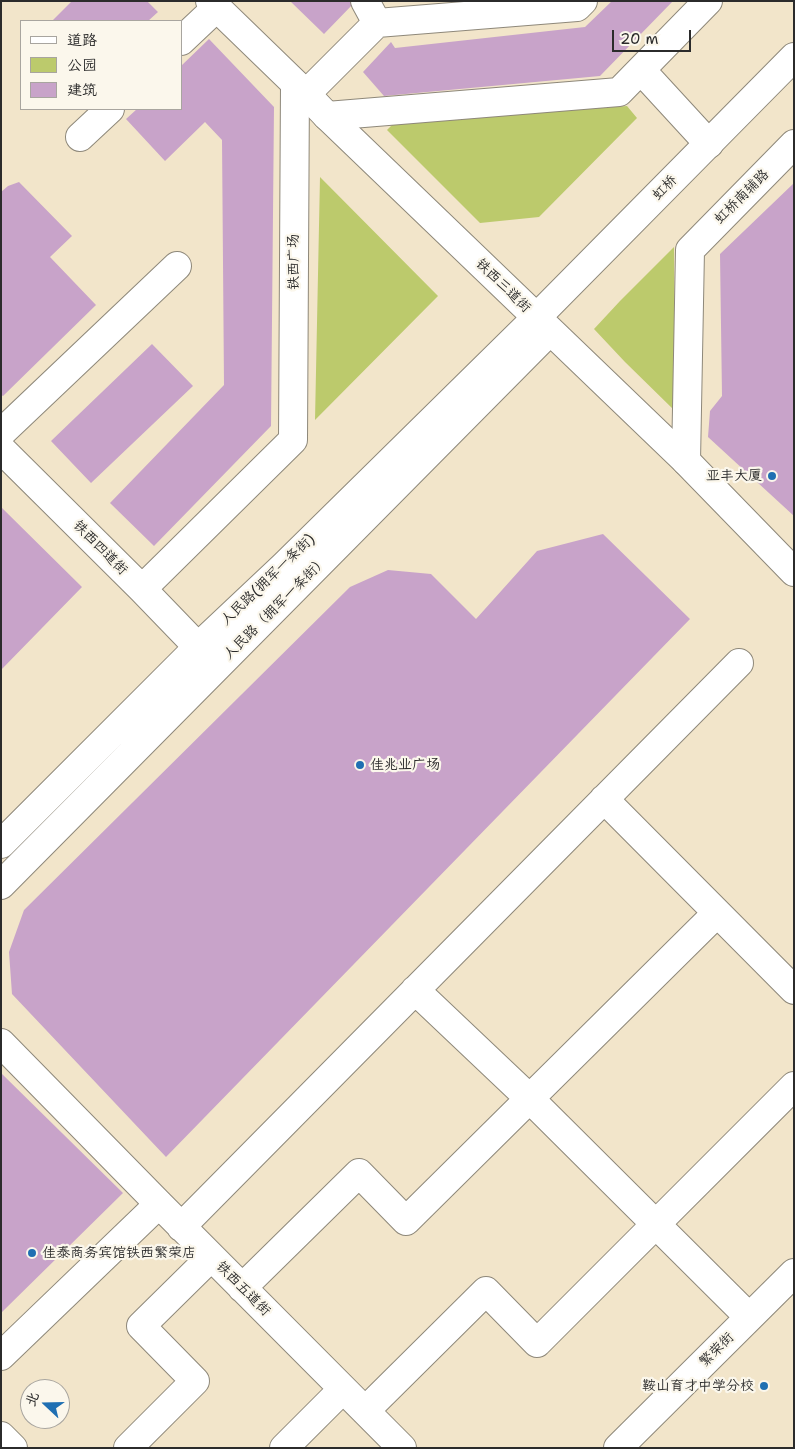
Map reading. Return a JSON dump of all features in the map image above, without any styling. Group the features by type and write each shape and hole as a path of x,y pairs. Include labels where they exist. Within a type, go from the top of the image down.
{"main road":[{"path":"301,89 371,12 577,7 583,1"},
{"path":"327,116 619,92 708,1"},
{"path":"182,40 213,4"},
{"name":"铁西三道街","path":"213,4 686,461 792,569"},
{"name":"虹桥","path":"543,324 709,144 794,57"},
{"path":"641,70 709,144"},
{"name":"铁西广场","path":"142,589 294,440 301,89"},
{"path":"80,137 109,110"},
{"name":"虹桥南辅路","path":"686,461 690,250 794,144"},
{"path":"1,433 177,266"},
{"name":"人民路(拥军一条街)","path":"1,844 198,647 543,324"},
{"name":"人民路（拥军一条街）","path":"1,885 543,324"},
{"name":"铁西四道街","path":"1,449 198,647"},
{"path":"181,1227 739,663"},
{"path":"604,798 794,990"},
{"path":"242,1288 359,1172 406,1221 718,913"},
{"path":"415,990 530,1099 749,1317"},
{"name":"铁西五道街","path":"1,1043 181,1227 402,1448"},
{"path":"365,1411 486,1291 537,1343 794,1086"},
{"path":"1,1356 159,1204"},
{"path":"128,1448 195,1381 140,1326 211,1257"},
{"name":"繁荣街","path":"618,1448 794,1273"},
{"path":"284,1448 343,1389"},
{"path":"1,1436 13,1448"}],"green space":[{"path":"627,106 637,118 539,217 480,223 387,130 395,122"},
{"path":"320,177 438,296 315,420"},
{"path":"674,247 675,411 594,329"}],"building":[{"path":"72,1 147,1 158,12 149,20 53,20"},
{"path":"290,1 352,1 354,3 324,34"},
{"path":"612,1 673,1 600,76 384,96 363,72 391,42 395,48 585,27"},
{"path":"209,39 274,107 271,426 154,546 110,503 224,385 222,140 205,122 165,161 126,119 136,110 182,110 182,65"},
{"path":"19,182 72,236 50,257 96,305 3,396 1,395 1,192 8,186"},
{"path":"794,183 794,516 708,437 710,411 722,396 720,254"},
{"path":"152,344 193,386 91,483 51,441"},
{"path":"1,507 82,587 1,670"},
{"name":"佳兆业广场","path":"603,534 690,619 166,1157 12,994 9,952 24,910 350,587 388,570 431,574 476,619 537,551"},
{"name":"佳泰商务宾馆铁西繁荣店","path":"1,1073 123,1193 1,1313"}],"place":[{"name":"亚丰大厦","path":"772,476"},
{"name":"佳兆业广场","path":"360,765"},
{"name":"佳泰商务宾馆铁西繁荣店","path":"32,1253"},
{"name":"鞍山育才中学分校","path":"764,1386"}]}
